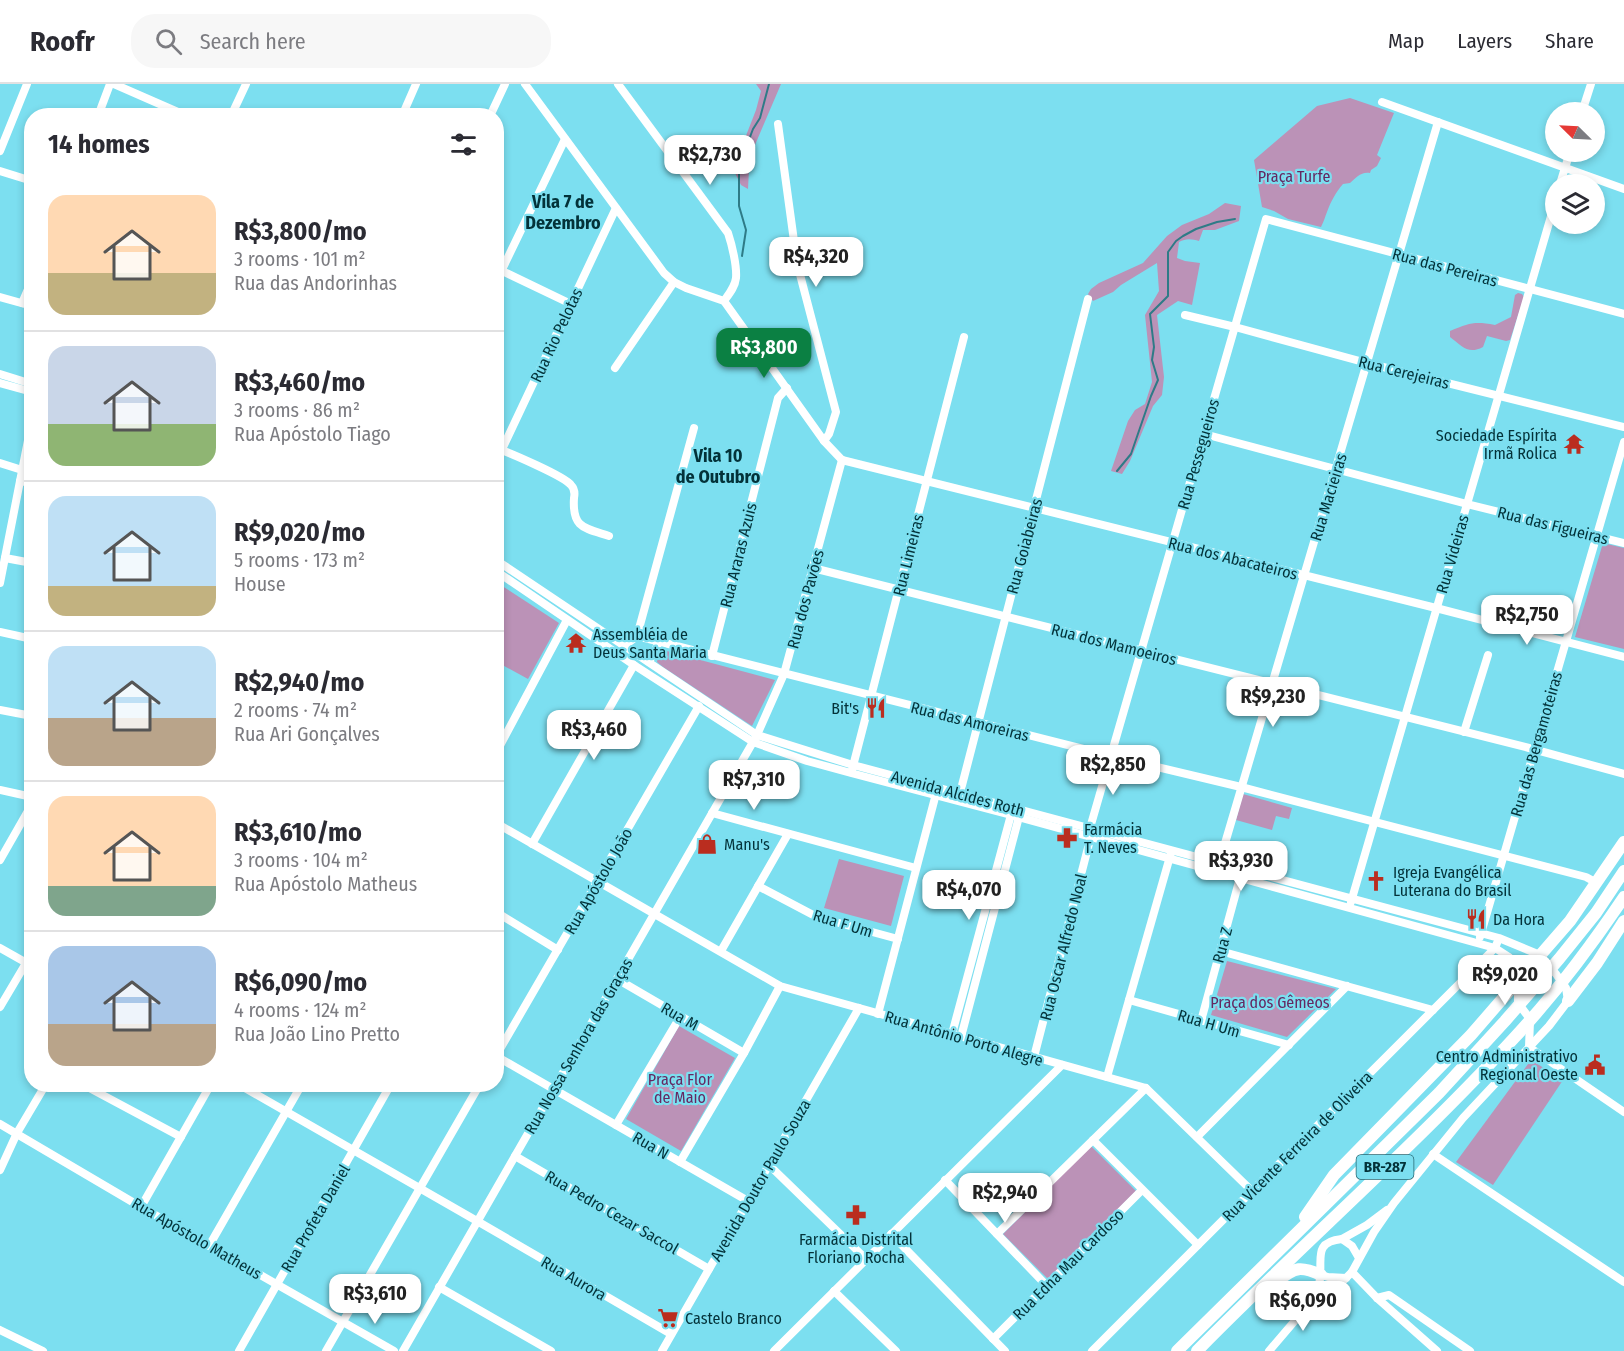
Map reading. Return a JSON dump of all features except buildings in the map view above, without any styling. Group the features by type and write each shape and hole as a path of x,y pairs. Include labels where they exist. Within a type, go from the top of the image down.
{"highway":[{"name":"BR-287","path":"1297,1231 1334,1175 1471,1035 1570,921 1624,842"},
{"name":"BR-287","path":"1177,1351 1438,1093 1559,959 1596,913 1624,871"},
{"name":"BR-287","path":"1197,1351 1450,1104 1516,1036 1570,972 1624,897"},
{"path":"1568,1002 1619,938 1624,921"},
{"path":"1252,1297 1295,1269 1304,1269 1321,1275"}],"street":[{"path":"0,151 2,138 27,84"},
{"path":"102,108 112,84 168,108"},
{"path":"235,108 246,84"},
{"path":"406,108 416,84"},
{"path":"494,108 505,84"},
{"path":"525,84 664,273 674,282 686,288 724,301 824,441 842,460"},
{"path":"618,84 728,233 732,244 736,278 724,301"},
{"path":"1585,102 1591,84"},
{"path":"1382,102 1624,189"},
{"name":"Rua Macieiras","path":"1217,867 1438,122"},
{"path":"778,124 797,263 836,412 829,434 824,441"},
{"path":"504,259 565,139"},
{"path":"1563,174 1567,162"},
{"path":"0,171 24,179"},
{"name":"Rua Rio Pelotas","path":"504,439 616,208"},
{"name":"Rua das Pereiras","path":"1266,219 1624,314"},
{"name":"Rua Pessegueiros","path":"1090,832 1266,219"},
{"name":"Rua Videiras","path":"1350,903 1546,234"},
{"path":"504,271 571,304"},
{"path":"615,368 674,282"},
{"path":"0,297 24,304"},
{"name":"Rua Goiabeiras","path":"960,793 1088,299"},
{"name":"Rua Cerejeiras","path":"1185,315 1624,427"},
{"name":"Rua Limeiras","path":"852,769 964,337"},
{"path":"0,374 24,382"},
{"path":"0,383 24,390"},
{"name":"Rua Araras Azuis","path":"712,656 778,398 787,388"},
{"path":"619,655 624,646 637,636 694,428"},
{"name":"Rua das Figueiras","path":"1204,434 1624,543"},
{"name":"Rua das Bergamoteiras","path":"1479,943 1624,442"},
{"path":"504,451 571,484 575,492 573,511 577,522 584,528 609,536"},
{"path":"0,583 5,558 4,542 24,460"},
{"name":"Rua dos Abacateiros","path":"842,460 1624,657"},
{"name":"Rua dos Pavões","path":"755,738 784,674 842,460"},
{"path":"0,463 22,470"},
{"path":"20,481 24,482"},
{"path":"5,558 24,562"},
{"path":"504,565 649,662 755,738"},
{"name":"Rua dos Mamoeiros","path":"813,568 1535,749 1624,774"},
{"path":"504,577 634,665 755,738"},
{"path":"504,738 567,620"},
{"path":"0,632 24,637"},
{"name":"Rua das Amoreiras","path":"637,636 1374,821 1586,877 1597,883"},
{"path":"649,662 659,642"},
{"path":"1464,732 1488,655"},
{"path":"532,844 634,665"},
{"name":"Rua Apóstolo João","path":"504,1042 699,706"},
{"path":"0,710 24,714"},
{"name":"Avenida Alcides Roth","path":"755,738 807,760 937,791 1350,903 1481,933 1540,955"},
{"name":"Rua Nossa Senhora das Graças","path":"403,1351 755,738"},
{"path":"0,790 24,795"},
{"path":"878,1014 937,791"},
{"name":"Avenida Alcides Roth","path":"937,791 960,793 1016,812"},
{"path":"957,1036 1016,812"},
{"path":"712,813 916,868"},
{"path":"0,860 24,818"},
{"name":"Rua Antônio Porto Alegre","path":"504,828 780,986 1146,1088 1252,1191"},
{"name":"Rua Oscar Alfredo Noal","path":"1034,1057 1090,832"},
{"path":"721,951 788,834"},
{"path":"1107,1077 1170,854"},
{"name":"Rua Z","path":"1201,1021 1241,874"},
{"name":"Rua F Um","path":"758,886 817,917 898,939"},
{"name":"Avenida Alcides Roth","path":"1350,903 1495,948"},
{"path":"504,917 558,950"},
{"name":"Rua Vicente Ferreira de Oliveira","path":"1092,1351 1495,948 1499,938"},
{"path":"0,948 24,963"},
{"path":"1495,948 1509,957 1518,981 1518,1003 1530,1018 1529,1047"},
{"path":"1220,951 1433,1010"},
{"path":"1269,1351 1317,1296 1338,1286 1349,1275 1394,1203 1433,1154 1568,1002 1566,988 1540,955"},
{"path":"0,1007 24,971"},
{"name":"Rua M","path":"617,979 744,1053"},
{"path":"680,1162 780,986"},
{"path":"1197,1137 1347,986"},
{"name":"Rua H Um","path":"1129,1000 1289,1045"},
{"name":"Avenida Doutor Paulo Souza","path":"662,1351 859,1008"},
{"path":"616,1125 680,1017"},
{"path":"1530,1018 1553,1019"},
{"path":"1529,1047 1624,1112"},
{"name":"Rua N","path":"504,1061 748,1200"},
{"path":"781,1349 834,1291 1062,1065"},
{"path":"997,1234 1146,1088"},
{"path":"0,1170 17,1133 40,1092"},
{"path":"97,1092 181,1137"},
{"path":"141,1207 206,1092"},
{"name":"Rua Aurora","path":"252,1092 671,1334"},
{"path":"209,1246 297,1092"},
{"name":"Rua Profeta Daniel","path":"239,1351 387,1092"},
{"path":"326,1351 475,1092"},
{"name":"Rua Apóstolo Matheus","path":"0,1124 394,1351"},
{"path":"1093,1140 1198,1245"},
{"path":"1433,1154 1624,1282"},
{"name":"Rua Pedro Cezar Saccol","path":"515,1156 709,1269"},
{"path":"769,1165 866,1259"},
{"path":"945,1180 1047,1286"},
{"name":"Rua Edna Mau Cardoso","path":"993,1339 1143,1190"},
{"path":"1317,1296 1322,1249 1327,1243 1342,1239 1367,1225 1394,1203"},
{"path":"891,1234 1005,1351"},
{"path":"1342,1239 1352,1246 1359,1258"},
{"path":"1321,1275 1328,1277 1349,1275 1437,1351"},
{"path":"439,1287 551,1351"},
{"path":"834,1291 896,1351"},
{"path":"1377,1298 1389,1295 1469,1351"},
{"path":"0,1330 43,1351"}],"green space":[{"path":"756,84 781,84 752,152 748,189 741,185 733,169 756,110 761,91"},
{"name":"Praça Turfe","path":"1350,98 1394,113 1377,155 1381,158 1377,166 1370,173 1361,174 1350,183 1343,184 1332,200 1321,227 1288,219 1262,207 1254,160 1317,106"},
{"path":"1225,203 1241,206 1239,221 1215,230 1203,230 1199,241 1189,239 1179,242 1177,258 1200,263 1192,305 1178,301 1157,315 1164,377 1162,395 1153,406 1130,461 1122,474 1111,471 1128,421 1135,410 1145,404 1152,382 1145,315 1159,291 1157,263 1113,292 1093,301 1088,294 1099,283 1143,263 1167,236 1182,225 1209,214"},
{"path":"1518,293 1524,297 1510,340 1487,336 1483,347 1469,350 1450,337 1450,331 1463,326 1477,323 1495,325 1511,317 1515,295"},
{"path":"1603,543 1624,548 1624,649 1575,637"},
{"path":"504,587 559,623 528,679 504,666"},
{"path":"663,650 775,680 752,726 657,662 658,655"},
{"path":"1243,794 1292,808 1289,819 1276,816 1272,830 1236,820"},
{"path":"839,859 904,876 891,926 824,908"},
{"name":"Praça dos Gêmeos","path":"1227,961 1336,989 1287,1037 1211,1015"},
{"name":"Praça Flor de Maio","path":"679,1026 735,1058 681,1151 626,1119"},
{"path":"1531,1060 1563,1080 1493,1185 1456,1162"},
{"path":"1091,1146 1136,1191 1048,1279 1003,1234"}],"waterway":[{"path":"742,256 746,230 739,206 739,166 753,129 760,118 769,84"},
{"path":"1117,471 1131,454 1158,380 1152,360 1154,347 1150,314 1168,296 1168,252 1176,241 1196,229 1235,219"}],"place":[{"name":"Sociedade Espírita Irmã Rolica","path":"1574,444"},
{"name":"Assembléia de Deus Santa Maria","path":"576,643"},
{"name":"Bit's","path":"876,708"},
{"name":"Farmácia T. Neves","path":"1067,838"},
{"name":"Manu's","path":"707,844"},
{"name":"Igreja Evangélica Luterana do Brasil","path":"1376,881"},
{"name":"Da Hora","path":"1476,919"},
{"name":"Centro Administrativo Regional Oeste","path":"1595,1065"},
{"name":"Farmácia Distrital Floriano Rocha","path":"856,1215"},
{"name":"Castelo Branco","path":"668,1318"}],"district":[{"name":"Vila 7 de Dezembro","path":"563,212"},
{"name":"Vila 10 de Outubro","path":"718,466"}]}
